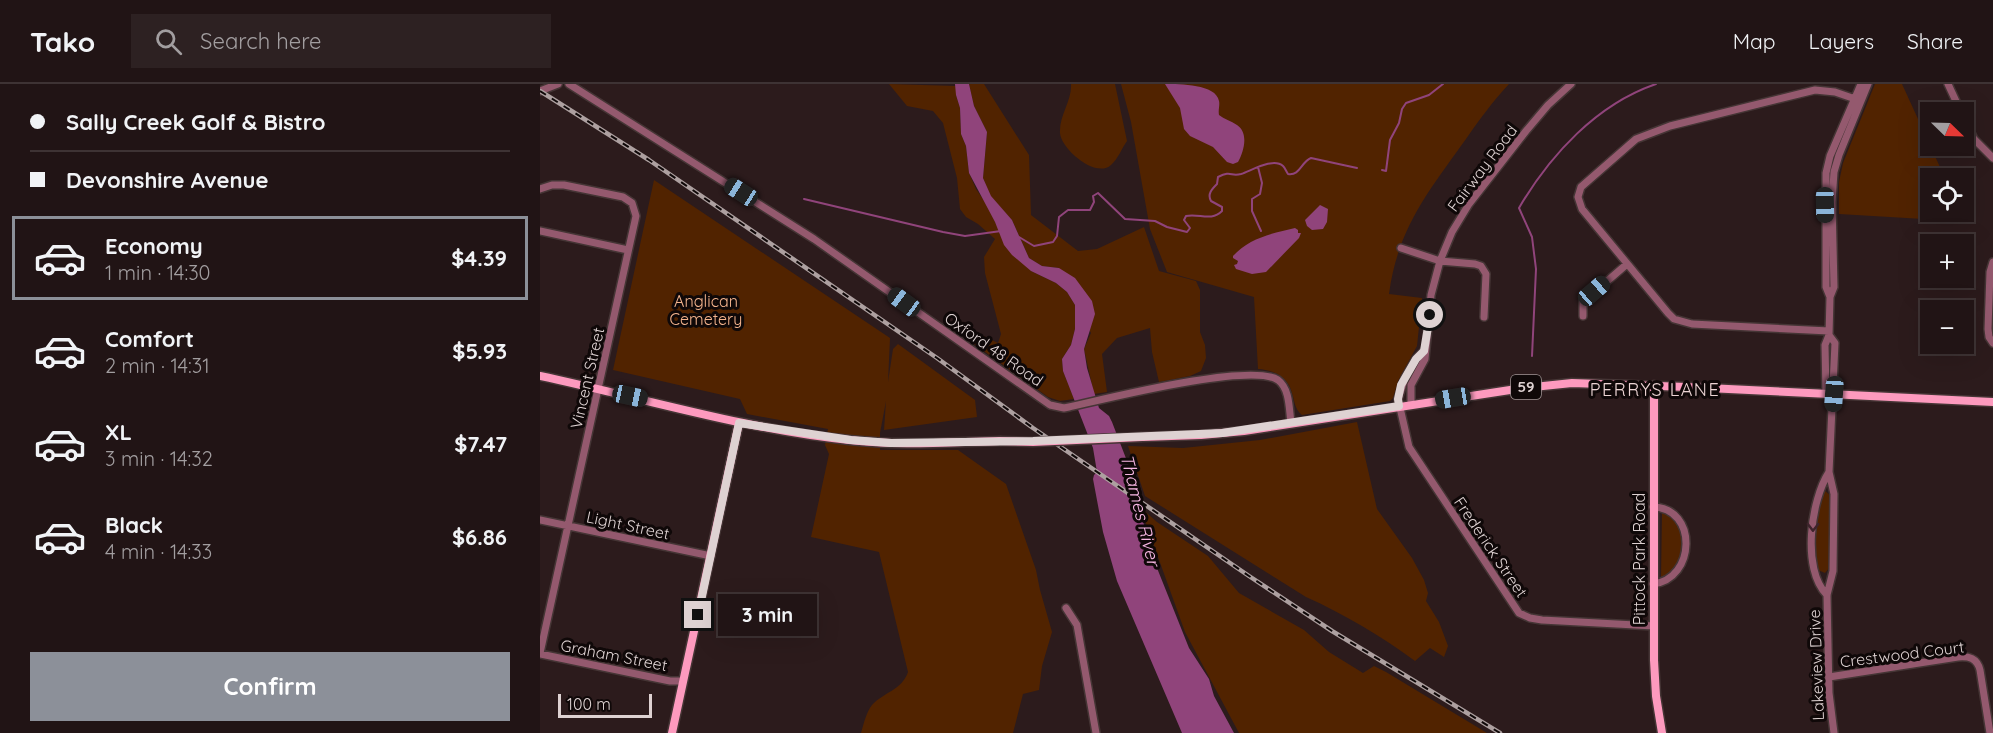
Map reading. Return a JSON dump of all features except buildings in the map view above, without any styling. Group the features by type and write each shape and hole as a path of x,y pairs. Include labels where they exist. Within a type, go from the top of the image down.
{"main road":[{"name":"59","path":"540,376 739,423 851,440 891,443 1033,441 1222,433 1550,385 1593,383 1993,402"},
{"name":"Pittock Park Road","path":"1654,385 1654,677 1662,733"},
{"path":"672,733 739,423"}],"street":[{"path":"540,91 558,84"},
{"name":"Oxford 48 Road","path":"569,84 814,239 1050,405 1064,408 1200,380 1253,375 1269,376 1284,386 1291,423"},
{"name":"Fairway Road","path":"1411,405 1410,385 1425,358 1431,295 1440,261 1452,232 1469,204 1540,113 1571,84"},
{"name":"Lakeview Drive","path":"1858,100 1861,84"},
{"name":"Lakeview Drive","path":"1834,733 1830,706 1827,595 1834,564 1834,495 1829,472 1830,393 1835,343 1829,333 1830,297 1826,287 1826,173 1830,156 1868,84"},
{"path":"1948,84 1956,102"},
{"path":"1829,333 1683,323 1668,313 1627,264 1580,206 1578,197 1583,184 1629,143 1649,133 1804,92 1826,90 1858,100"},
{"path":"1974,139 1993,158"},
{"name":"Vincent Street","path":"540,189 552,185 564,185 611,194 630,201 636,216 540,653"},
{"path":"540,231 628,250"},
{"path":"1401,248 1440,261 1475,264 1484,269 1487,279 1484,317"},
{"path":"1993,262 1990,272 1988,329 1993,343"},
{"path":"1583,316 1583,302 1627,264"},
{"name":"Fairway Road","path":"1399,406 1401,385 1416,359 1424,351"},
{"name":"Frederick Street","path":"1399,406 1409,447 1415,458 1522,615 1542,620 1654,626"},
{"name":"Lakeview Drive","path":"1827,595 1819,586 1814,568 1812,528 1818,494 1829,472"},
{"path":"1653,507 1666,508 1677,518 1685,534 1686,546 1683,562 1676,573 1665,582 1653,584"},
{"name":"Light Street","path":"540,520 711,556"},
{"path":"1066,608 1077,625 1096,733"},
{"name":"Graham Street","path":"540,653 670,681 683,681"},
{"name":"Crestwood Court","path":"1829,677 1955,658 1972,658 1980,670 1990,733"}],"green space":[{"path":"889,84 956,86 961,134 966,146 969,173 976,189 987,205 1000,232 1031,271 1056,283 1067,292 1075,305 1075,329 1071,345 1062,359 1063,371 1074,399 1060,401 1048,397 974,344 984,336 998,343 1001,334 985,273 984,257 995,239 966,217 960,209 957,178 943,123 933,111 907,106"},
{"path":"969,84 984,84 1029,155 1031,215 1078,251 1097,249 1144,227 1159,271 1196,281 1200,290 1200,332 1205,345 1206,358 1201,371 1190,376 1159,382 1152,352 1150,328 1117,338 1102,354 1107,392 1094,394 1084,349 1091,333 1059,268 1042,266 1029,258 1012,220 990,196 983,178 987,132 974,106"},
{"path":"1071,84 1115,84 1127,141 1118,157 1105,168 1097,168 1080,160 1062,140 1060,126 1070,96"},
{"path":"1121,84 1509,84 1482,117 1428,193 1400,249 1393,270 1389,294 1422,298 1417,346 1390,401 1302,415 1284,379 1270,371 1258,369 1254,297 1167,272 1150,229 1131,122"},
{"path":"1875,84 1902,84 1920,123 1920,156 1935,156 1940,168 1920,168 1920,219 1839,214 1839,182 1843,163"},
{"name":"Anglican Cemetery","path":"654,180 890,338 888,382 893,349 898,344 975,400 977,417 884,430 886,401 880,433 880,450 958,450 1006,484 1036,570 1052,632 1042,666 1039,690 1023,694 1013,733 861,733 872,705 902,683 908,672 879,552 811,537 829,454 825,445 828,429 747,414 740,399 613,370"},
{"path":"1357,422 1377,509 1412,558 1424,580 1428,593 1426,601 1439,622 1448,646 1444,657 1430,648 1415,661 1376,634 1306,597 1145,496 1128,446 1183,448 1260,440"},
{"path":"1825,491 1830,495 1830,567 1825,573 1818,570 1815,541 1820,502 1822,493"},
{"path":"1140,507 1157,522 1208,556 1239,593 1304,630 1329,652 1363,673 1374,666 1386,672 1487,733 1239,733 1185,632"},
{"path":"1662,512 1677,524 1682,545 1681,555 1676,565 1670,573 1661,578"}],"water":[{"name":"Thames River","path":"955,84 969,84 974,106 987,132 983,178 991,196 1012,220 1029,258 1042,266 1059,268 1075,278 1092,301 1095,314 1084,349 1099,408 1109,416 1112,422 1137,487 1151,553 1189,648 1209,679 1214,696 1234,733 1182,733 1117,581 1103,532 1093,479 1097,472 1093,448 1063,371 1062,359 1071,345 1075,329 1075,305 1067,292 1056,283 1031,271 1004,245 995,222 969,173 966,146 961,134 960,108"},
{"path":"1165,84 1196,86 1205,88 1216,95 1219,115 1241,128 1243,133 1243,148 1238,162 1233,164 1227,162 1213,147 1190,136 1184,129 1180,108"},
{"path":"1320,205 1328,209 1327,222 1323,229 1312,230 1307,226 1305,220"},
{"path":"1295,228 1298,233 1301,233 1299,238 1266,272 1252,274 1236,269 1234,265 1238,261 1233,256 1246,245 1262,237"}],"waterway":[{"path":"1382,170 1386,171 1390,140 1406,103 1429,95 1443,84"},
{"path":"1532,356 1536,269 1532,237 1519,208 1545,169 1577,134 1614,104 1656,84"},
{"path":"1019,237 1034,246 1053,242 1057,236 1059,217 1068,210 1090,210 1094,202 1093,196 1098,193 1125,219 1155,221 1187,232 1190,228 1184,220 1186,216 1209,217 1222,211 1222,207 1211,201 1210,194 1217,184 1218,177 1223,175 1241,174 1274,163 1283,166 1288,174 1292,174 1311,158 1357,168"},
{"path":"1258,167 1262,183 1260,194 1252,199 1252,211 1261,231"},
{"path":"804,199 965,236 1001,231"}],"railway":[{"path":"540,91 649,160 1249,576 1332,631 1500,733"}],"district":[{"name":"PERRYS LANE","path":"1655,390"}],"route":[{"path":"698,615 739,423 830,438 891,443 1094,439 1244,431 1399,406 1401,385 1416,359 1424,351 1430,315"}]}
